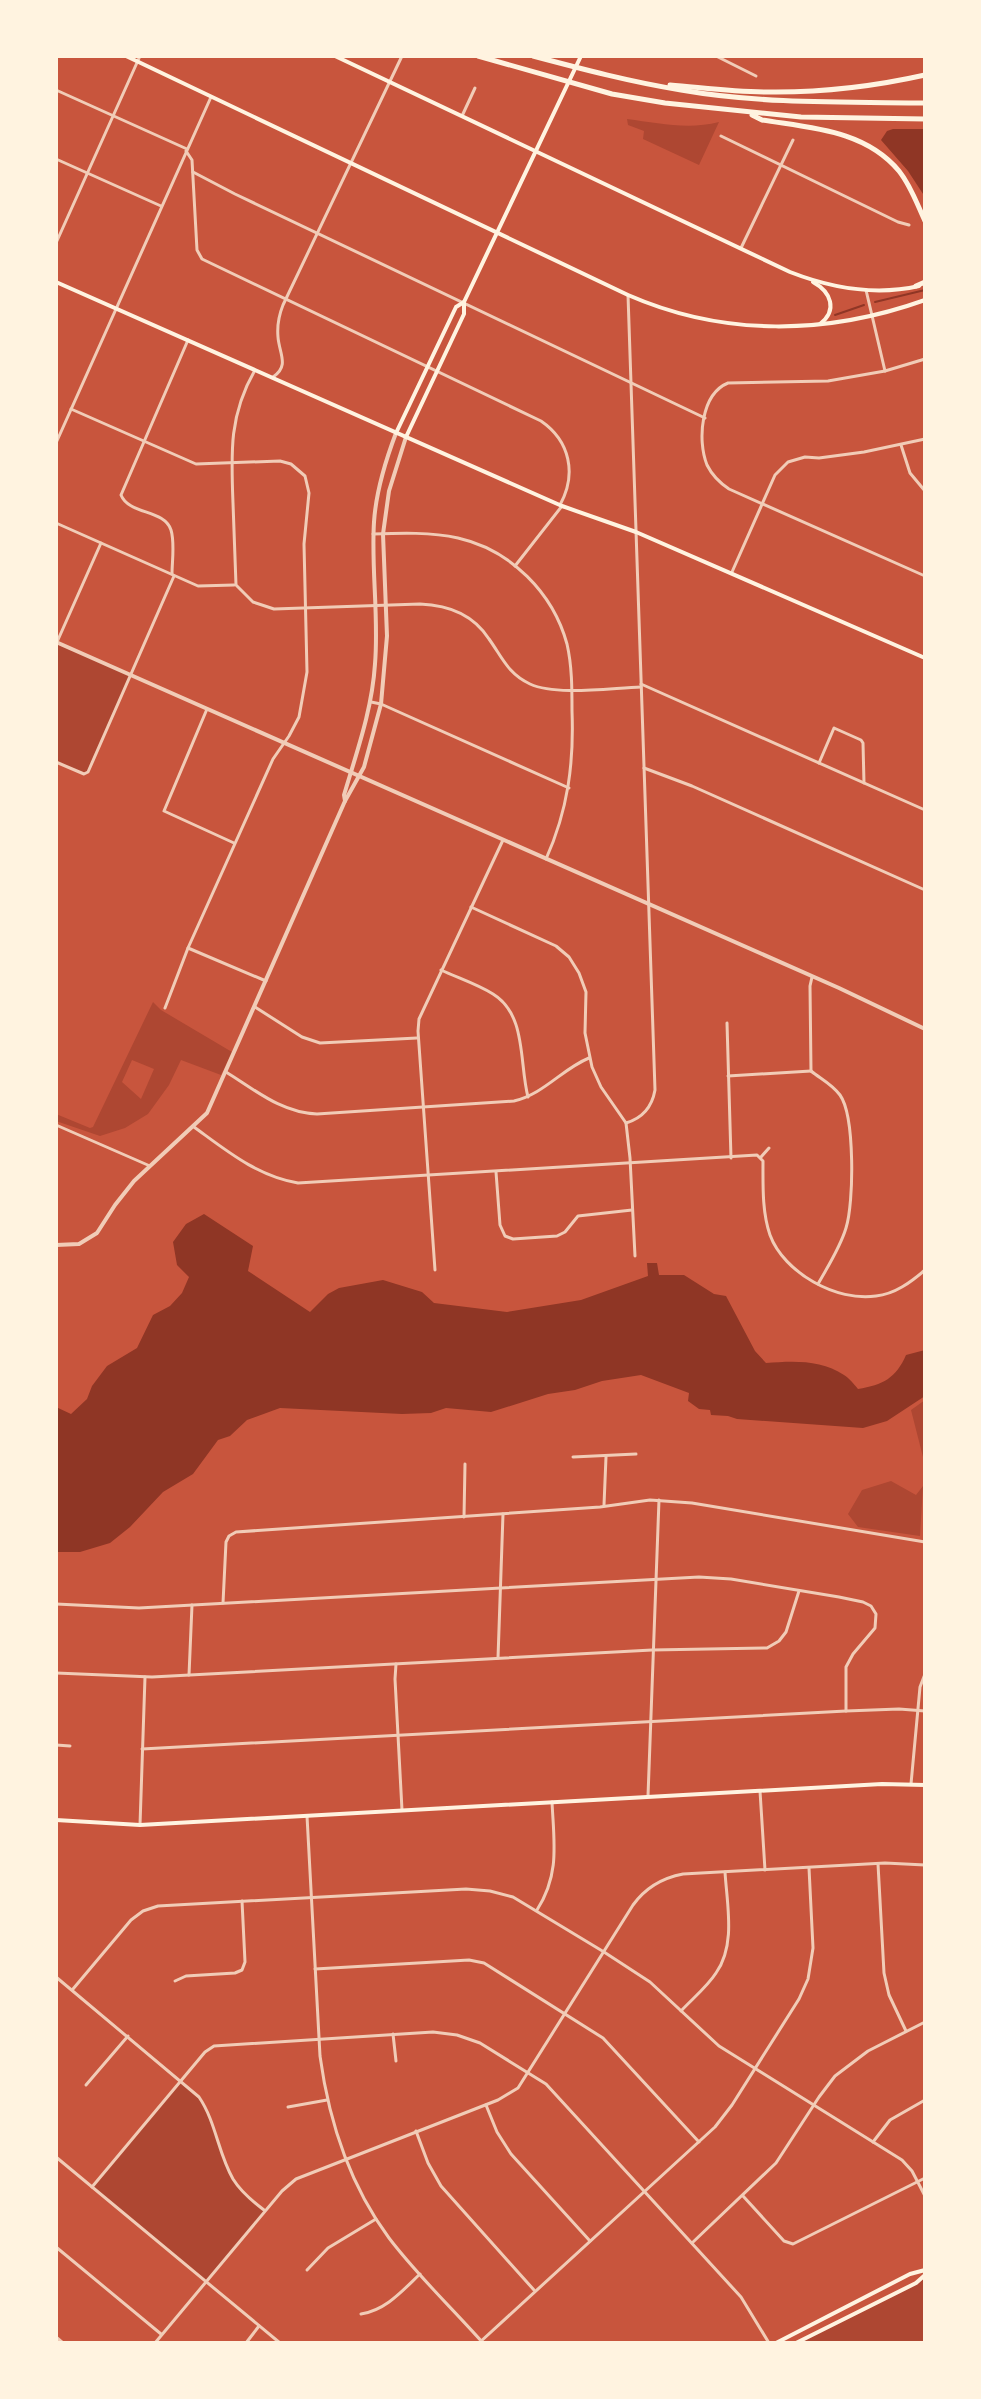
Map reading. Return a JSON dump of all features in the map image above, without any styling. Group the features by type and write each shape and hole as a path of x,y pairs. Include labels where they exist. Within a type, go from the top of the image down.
{"highway":[{"path":"478,56 630,98 801,117 925,119"},
{"path":"533,56 592,72 682,90 756,99 925,103"},
{"path":"646,83 776,92 866,86 925,75"},
{"path":"747,113 762,120 833,132 857,139 873,148 899,171 925,221"},
{"path":"916,286 925,283"}],"main road":[{"path":"126,56 138,59 211,97 628,295 672,312 757,327 817,325 873,316 925,300"},
{"path":"335,56 805,278 827,291 831,301 829,315 817,325"},
{"path":"406,437 464,314 464,302 581,56"},
{"path":"805,278 866,290 916,286"},
{"path":"56,282 561,506 636,532 732,572 925,658"},
{"path":"396,433 456,307 464,302"},
{"path":"56,1820 140,1825 760,1791 925,1785"},
{"path":"780,2342 910,2274 925,2272"},
{"path":"796,2343 916,2283 925,2272"}],"street":[{"path":"273,377 280,373 283,364 277,330 281,311 402,56"},
{"path":"716,56 756,76"},
{"path":"56,243 138,59"},
{"path":"462,116 475,88"},
{"path":"56,90 186,150 191,156 197,250 202,259 437,370 541,421 555,432 566,452 570,470 568,488 561,506 515,566"},
{"path":"56,443 211,97"},
{"path":"721,136 909,225"},
{"path":"740,248 793,140"},
{"path":"56,159 161,206"},
{"path":"193,172 705,418"},
{"path":"866,290 885,371"},
{"path":"626,1123 648,1110 655,1090 628,295"},
{"path":"56,762 84,774 88,772 173,575 169,525 124,502 121,491 188,340"},
{"path":"925,359 885,371 828,381 728,383 717,388 710,397 705,418 704,451 712,472 729,489 925,576"},
{"path":"255,370 243,392 236,416 231,463 236,585 253,602 274,609 431,604 458,612 483,631 506,666 520,679 546,689 641,686 925,810"},
{"path":"71,409 196,464 286,462 305,476 309,493 304,544 308,652 299,717 273,759 188,948 165,1008"},
{"path":"345,801 344,795 371,702 376,661 373,534 380,481 396,433"},
{"path":"56,1245 79,1244 97,1233 124,1193 207,1113 345,801 360,777 381,704 386,657 383,534 391,481 406,437"},
{"path":"732,572 782,465 793,459 852,454 925,439"},
{"path":"901,445 910,473 925,491"},
{"path":"56,523 198,586 236,585"},
{"path":"373,534 427,534 459,538 488,549 515,566 543,594 558,620 570,658 573,742 569,788 558,830 546,859"},
{"path":"101,543 56,643 925,1029"},
{"path":"371,702 569,788"},
{"path":"207,709 164,811 235,844"},
{"path":"819,763 834,728 863,743 864,783"},
{"path":"644,768 925,890"},
{"path":"435,1270 418,1028 422,1011 503,840"},
{"path":"471,907 548,941 569,957 579,973 586,992 585,1033 589,1058 601,1087 626,1123 635,1256"},
{"path":"188,948 266,982"},
{"path":"441,970 489,992 509,1009 516,1025 528,1097"},
{"path":"811,1071 812,977"},
{"path":"255,1007 302,1037 320,1043 419,1038"},
{"path":"727,1023 731,1158"},
{"path":"925,1056 925,1120"},
{"path":"226,1072 280,1106 304,1113 507,1102 528,1097 566,1069 589,1058"},
{"path":"728,1076 811,1071 840,1094 847,1109 851,1195 849,1218 840,1245 818,1284"},
{"path":"56,1125 150,1166"},
{"path":"194,1127 253,1169 285,1181 309,1183 761,1157"},
{"path":"769,1148 761,1157 770,1237 789,1264 804,1276 858,1297 875,1297 904,1286 925,1270"},
{"path":"496,1172 500,1227 509,1238 557,1236 565,1232 578,1216 632,1210"},
{"path":"573,1457 636,1454"},
{"path":"604,1507 606,1457"},
{"path":"464,1517 465,1464"},
{"path":"648,1797 659,1500"},
{"path":"223,1603 226,1542 236,1532 604,1507 659,1500 727,1508 925,1542"},
{"path":"498,1658 503,1514"},
{"path":"56,1604 139,1608 716,1578 867,1603 876,1614 875,1628 846,1667 846,1711"},
{"path":"56,1673 145,1677 652,1650 755,1650 767,1648 786,1632 800,1591"},
{"path":"189,1675 192,1605"},
{"path":"396,1664 402,1810"},
{"path":"911,1784 920,1687 925,1674"},
{"path":"140,1825 145,1677"},
{"path":"142,1749 846,1711 925,1711"},
{"path":"56,1745 70,1746"},
{"path":"760,1791 765,1870"},
{"path":"537,1910 549,1890 554,1871 552,1802"},
{"path":"307,1816 319,2038 327,2100 345,2158 376,2219 481,2342 724,2116 799,1999 808,1979 813,1948 809,1868"},
{"path":"155,2343 265,2211 296,2179 513,2093 530,2072 635,1901 656,1883 675,1875 878,1864 925,1865"},
{"path":"878,1864 884,1973 889,1995 906,2032"},
{"path":"681,2011 714,1976 725,1955 729,1936 725,1872"},
{"path":"73,1989 125,1926 143,1911 158,1906 479,1889 513,1897 650,1982 719,2046 902,2160 912,2171 925,2196"},
{"path":"175,1981 186,1976 242,1970 245,1962 242,1901"},
{"path":"315,1969 476,1961 492,1967 594,2030 699,2142"},
{"path":"56,1977 199,2097 210,2116 232,2177 245,2194 265,2211"},
{"path":"692,2243 776,2163 826,2087 846,2066 925,2022"},
{"path":"92,2187 205,2052 220,2044 433,2032 469,2038 489,2047 546,2084 741,2297 769,2343"},
{"path":"393,2034 396,2061"},
{"path":"86,2085 128,2036"},
{"path":"288,2107 327,2100"},
{"path":"873,2142 890,2120 925,2100"},
{"path":"486,2105 497,2132 511,2154 590,2241"},
{"path":"416,2131 441,2186 535,2291"},
{"path":"56,2157 280,2343"},
{"path":"743,2196 784,2241 793,2244 925,2178"},
{"path":"307,2270 328,2248 376,2219"},
{"path":"56,2247 162,2335"},
{"path":"361,2314 388,2303 420,2274"},
{"path":"246,2343 259,2326"},
{"path":"56,2337 63,2343"}],"shaded area":[{"path":"627,119 684,126 719,122 699,165 643,139 644,131 628,125"},
{"path":"925,129 925,197 908,171 881,140 887,131"},
{"path":"56,644 130,675 88,772 84,774 56,762"},
{"path":"153,1002 161,1010 232,1052 221,1075 181,1060 169,1085 148,1114 125,1128 100,1136 56,1121 56,1114 93,1127","holes":["132,1060 154,1069 141,1099 122,1082"]},
{"path":"204,1214 253,1246 248,1271 310,1312 339,1288 383,1280 422,1292 434,1303 507,1312 581,1300 648,1276 647,1263 657,1263 659,1275 684,1275 714,1294 726,1296 755,1351 766,1363 796,1362 826,1366 846,1376 858,1389 888,1379 906,1355 925,1350 925,1396 887,1421 863,1428 711,1415 710,1410 699,1409 688,1401 689,1393 641,1375 548,1394 491,1412 446,1408 431,1413 402,1414 280,1408 247,1420 230,1436 218,1440 193,1474 163,1492 110,1543 80,1552 56,1552 56,1407 71,1414 87,1399 92,1386 107,1366 137,1348 153,1315 170,1306 182,1293 189,1277 177,1265 173,1242 186,1224"},
{"path":"925,1400 924,1476 923,1457 911,1410"},
{"path":"891,1481 916,1495 923,1486 920,1536 858,1527 848,1514 862,1490"},
{"path":"181,2080 205,2106 228,2169 238,2186 265,2211 206,2282 92,2187"},
{"path":"925,2275 925,2343 802,2343 916,2283"}],"waterway":[{"path":"875,302 925,290"},
{"path":"835,315 864,305"}]}
